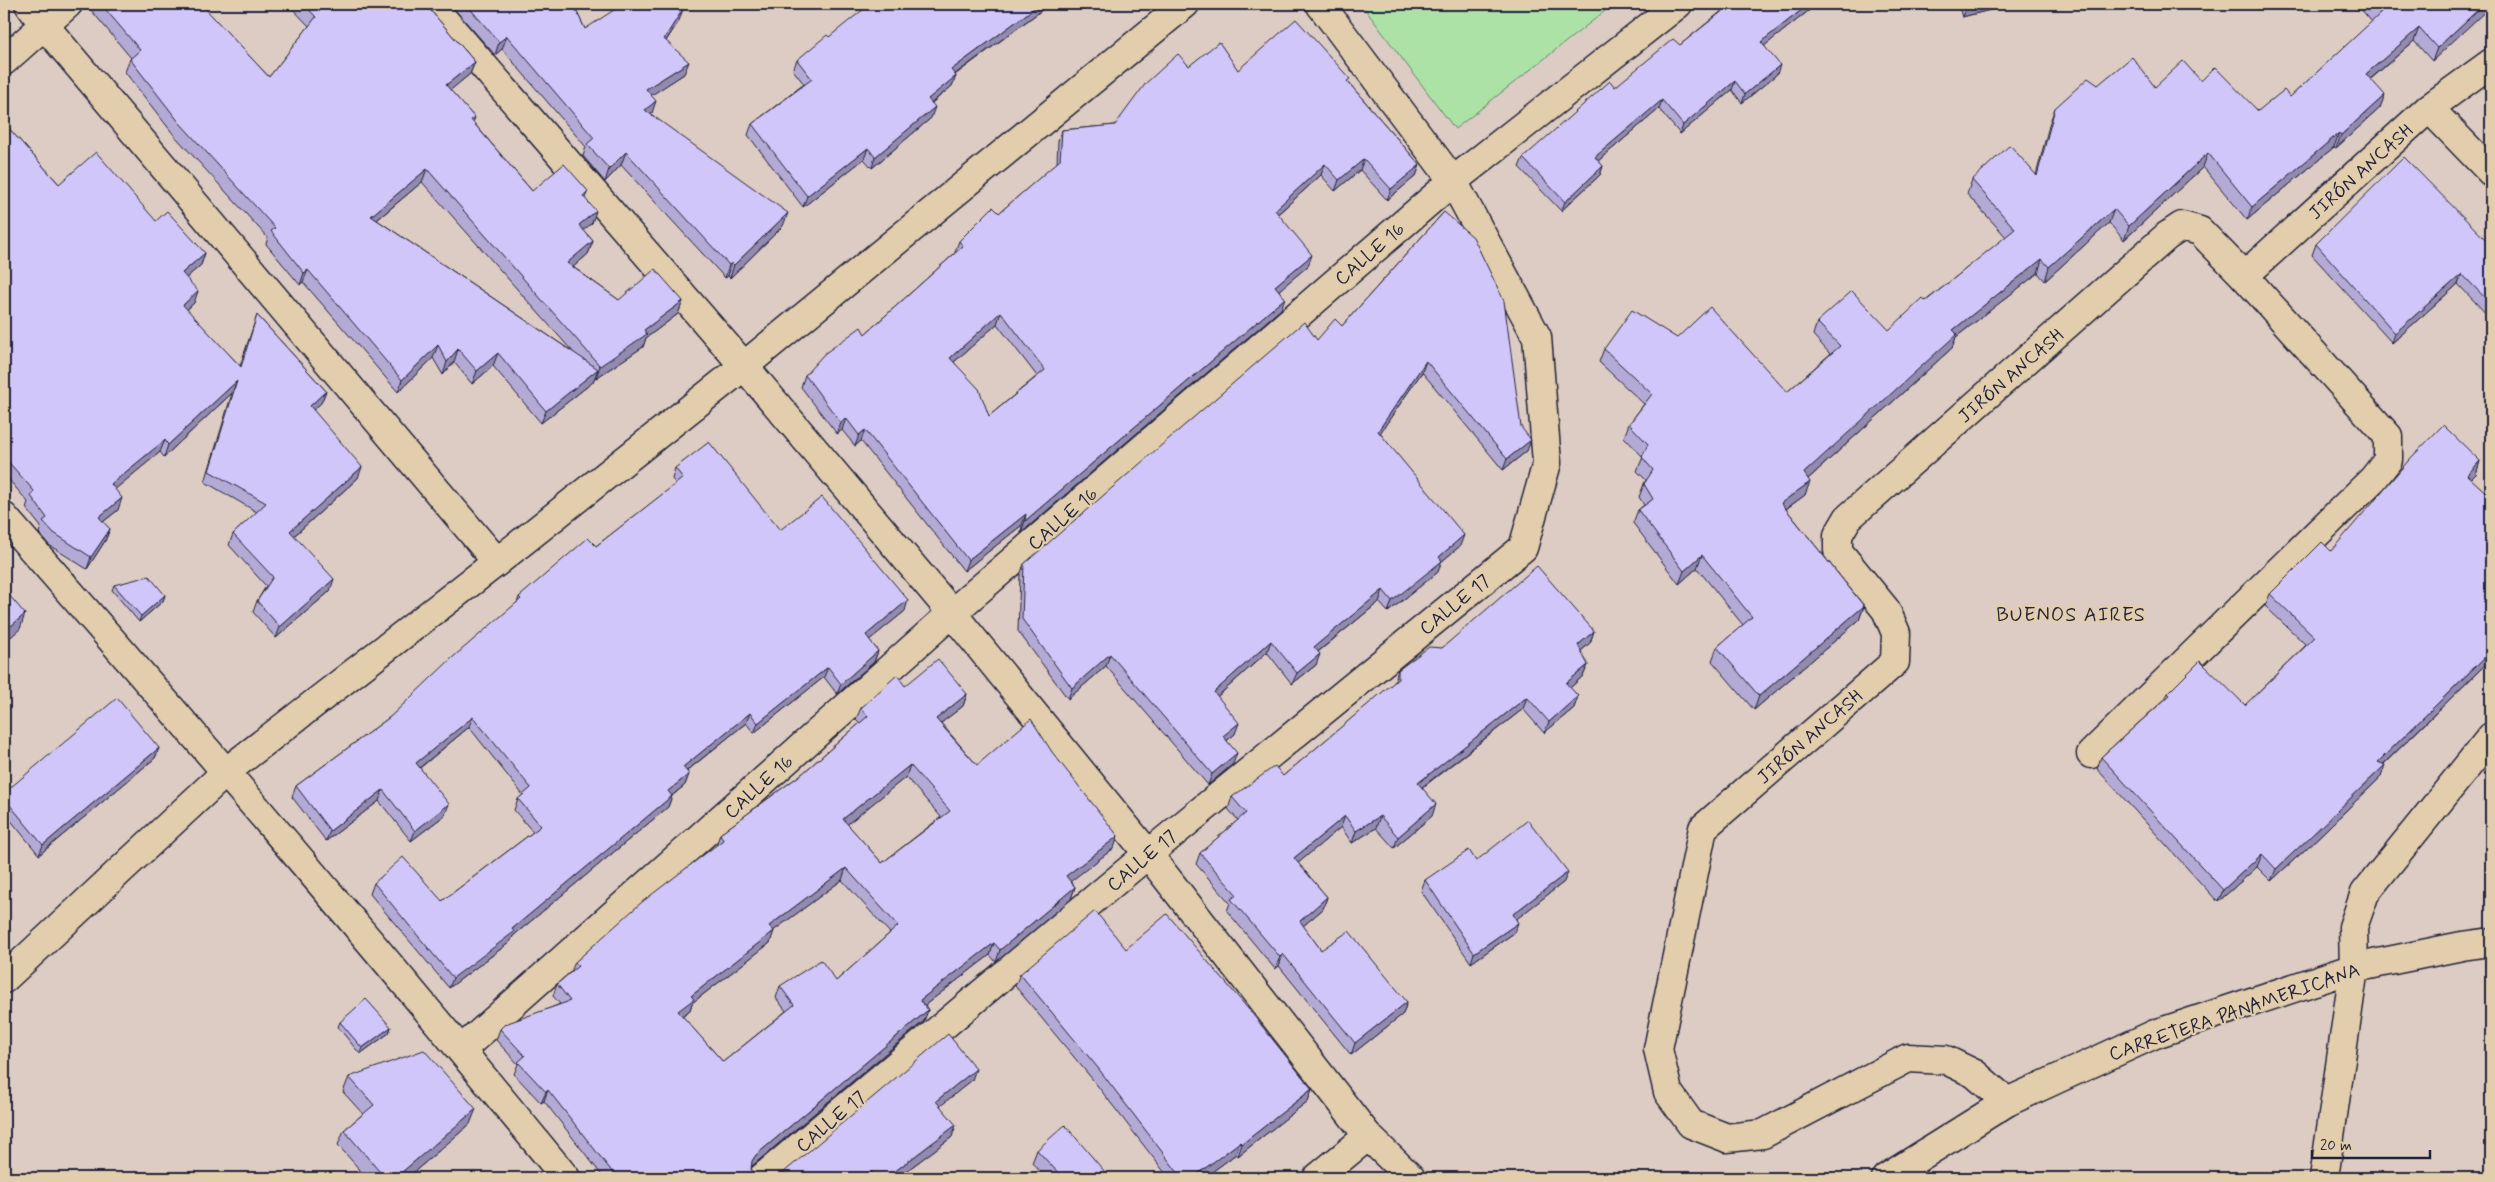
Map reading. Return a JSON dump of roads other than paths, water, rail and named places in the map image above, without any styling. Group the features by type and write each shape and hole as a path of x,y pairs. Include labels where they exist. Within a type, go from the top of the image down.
{"street":[{"path":"4,61 37,14 68,4"},
{"path":"430,4 744,366 952,613 1148,854 1368,1136 1411,1178"},
{"path":"4,979 227,771 497,562 744,366 1185,4"},
{"path":"1320,4 1453,181"},
{"name":"CALLE 16","path":"461,1050 952,613 1453,181 1678,4"},
{"path":"37,14 497,562"},
{"name":"JIRÓN ANCASH","path":"2007,1102 1975,1074 1946,1060 1908,1058 1763,1134 1727,1138 1691,1124 1668,1092 1658,1049 1703,828 1895,662 1896,634 1886,610 1838,551 1838,535 1848,518 2160,243 2182,226 2200,231 2244,276 2429,108 2491,63"},
{"path":"2429,108 2491,172"},
{"name":"CALLE 17","path":"762,1178 1148,854 1523,548 1547,463 1537,337 1453,181"},
{"path":"2091,754 2373,479 2388,460 2388,436 2244,276"},
{"path":"4,517 227,771 566,1178"},
{"path":"2324,1178 2354,968 2353,926 2365,893 2491,737"},
{"name":"CARRETERA PANAMERICANA","path":"1886,1178 2007,1102 2155,1034 2354,968 2491,942"},
{"path":"1317,1178 1368,1136"}],"district":[{"name":"BUENOS AIRES","path":"2071,614"}]}
